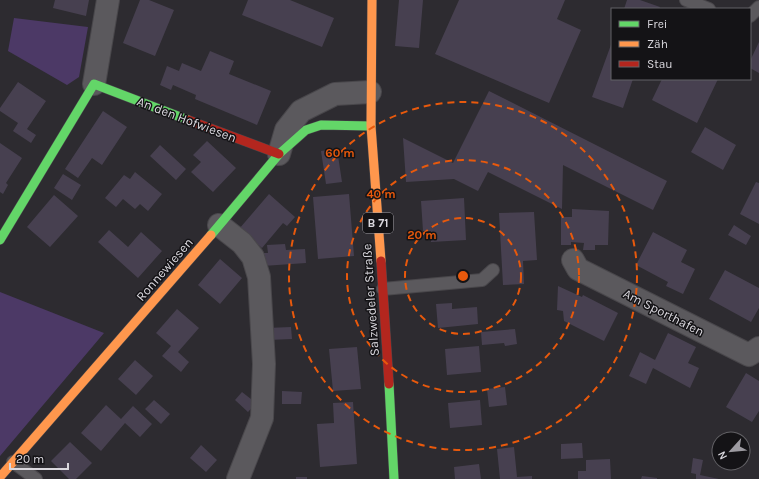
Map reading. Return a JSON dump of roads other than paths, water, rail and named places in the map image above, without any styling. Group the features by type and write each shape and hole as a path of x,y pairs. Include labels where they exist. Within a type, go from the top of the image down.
{"street":[{"path":"0,240 94,84 108,0"},
{"name":"Salzwedeler Straße","path":"372,0 370,126 383,289 394,479"},
{"name":"An den Hofwiesen","path":"94,84 279,154"},
{"path":"279,154 286,130 301,111 335,94 370,92"},
{"name":"Ronnewiesen","path":"0,477 279,154 306,130 321,125 370,126"},
{"path":"219,225 242,244 253,257 259,277 264,364 262,418 238,479"},
{"name":"Am Sporthafen","path":"573,260 578,269 749,355 759,348"}],"lane":[{"path":"686,0 706,8"},
{"path":"751,15 759,7"},
{"path":"383,289 482,280 493,270"},
{"path":"12,462 36,479"}]}
